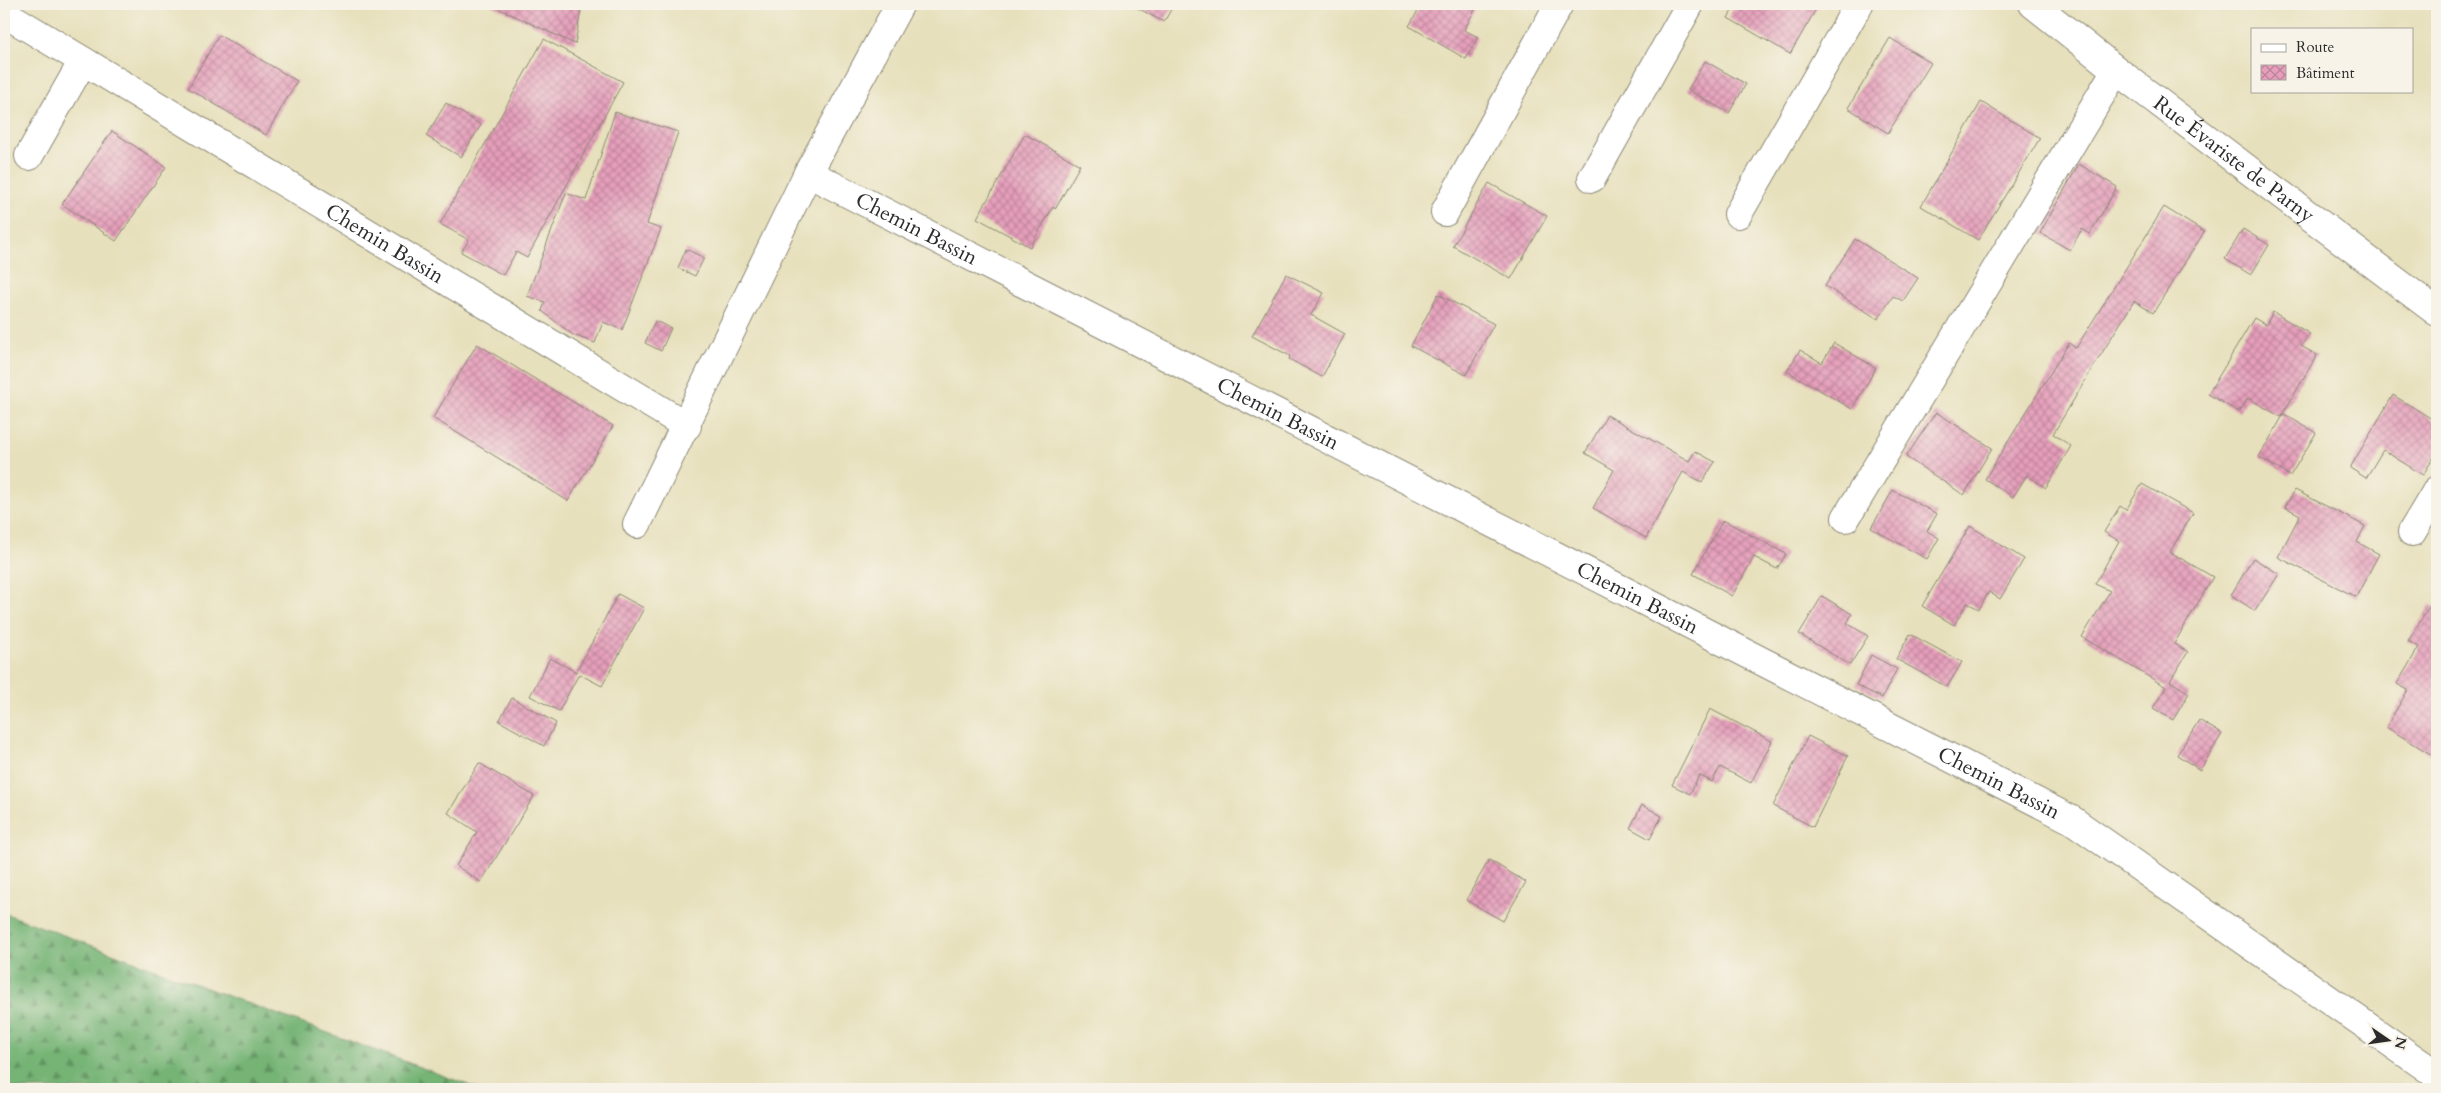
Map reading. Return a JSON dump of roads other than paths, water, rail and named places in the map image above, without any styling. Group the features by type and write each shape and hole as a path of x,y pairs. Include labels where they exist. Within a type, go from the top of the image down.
{"street":[{"path":"637,524 687,426 808,173 900,4"},
{"path":"1446,212 1559,4"},
{"path":"1592,178 1690,4"},
{"path":"1738,214 1858,4"},
{"name":"Rue Évariste de Parny","path":"2033,4 2116,70 2437,312"},
{"name":"Chemin Bassin","path":"4,13 687,426"},
{"path":"29,156 83,61"},
{"path":"1846,518 2116,70"},
{"name":"Chemin Bassin","path":"808,173 2072,820 2437,1075"},
{"path":"2412,532 2437,490"}]}
